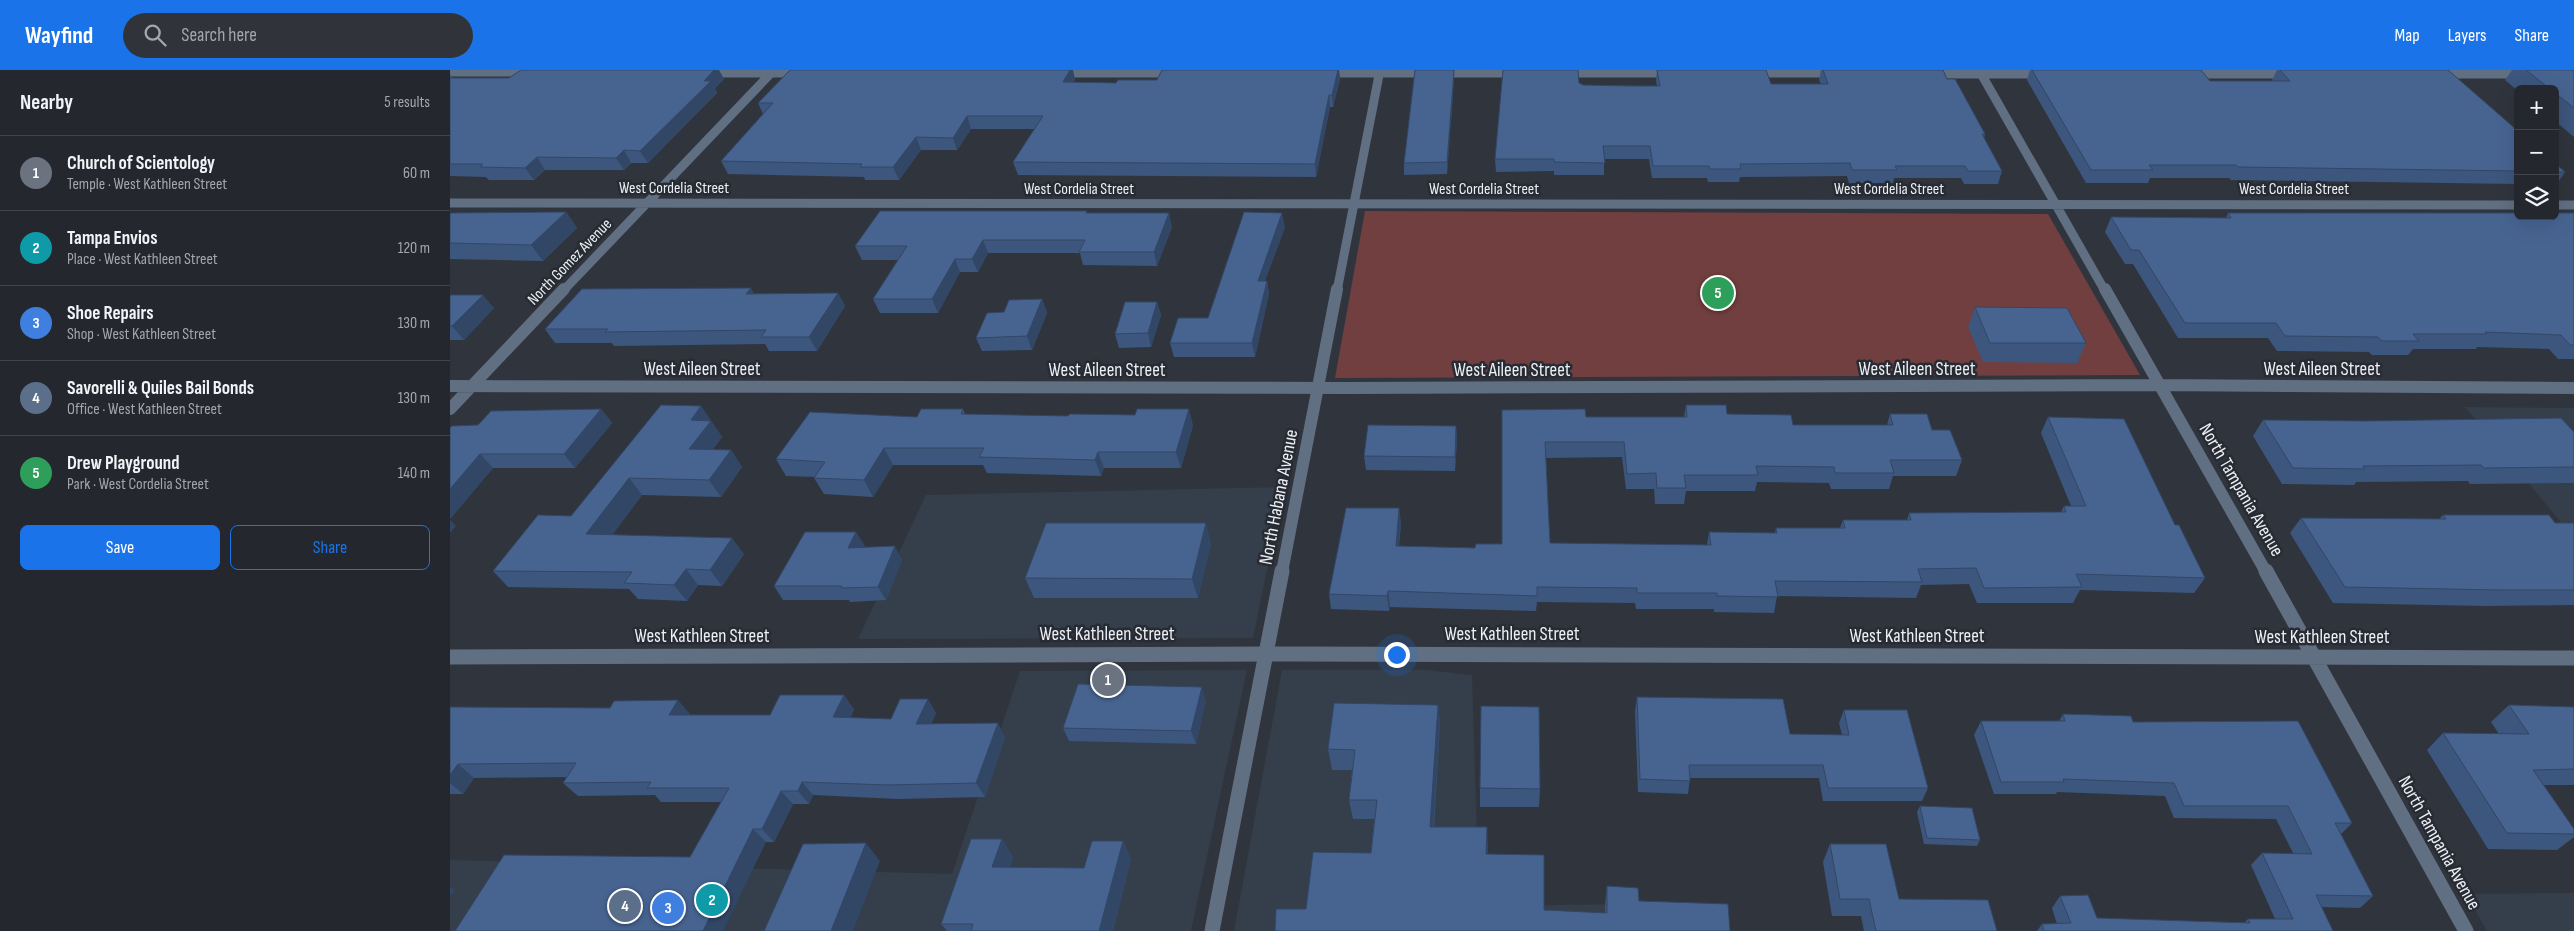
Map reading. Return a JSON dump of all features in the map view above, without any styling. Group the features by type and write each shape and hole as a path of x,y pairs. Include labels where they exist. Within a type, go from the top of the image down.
{"street":[{"path":"693,72 772,71 811,73"},
{"name":"North Gomez Avenue","path":"450,409 772,71"},
{"path":"450,72 547,72"},
{"name":"North Habana Avenue","path":"1212,931 1380,72"},
{"path":"1915,74 1980,72 2050,74"},
{"name":"North Tampania Avenue","path":"1980,72 2315,657 2466,931"},
{"path":"1050,73 1190,73"},
{"path":"1319,73 1526,73"},
{"path":"1556,73 1686,74"},
{"path":"1746,74 1845,74"},
{"path":"2178,74 2306,74"},
{"path":"2424,74 2532,74"},
{"name":"West Cordelia Street","path":"450,203 2514,205"},
{"path":"2559,205 2574,205"},
{"name":"West Aileen Street","path":"450,386 1319,388 2160,385 2574,388"},
{"name":"West Kathleen Street","path":"450,657 1267,654 2574,658"}],"shaded area":[{"path":"1365,211 2048,214 2140,375 1335,378"},
{"path":"2465,407 2574,408 2574,538"},
{"path":"1284,487 1253,638 858,639 926,495"},
{"path":"1247,670 1191,931 450,931 450,860 952,874 1020,671"},
{"path":"1282,670 1427,670 1472,675 1479,906 1706,903 1710,931 1234,931"},
{"path":"2574,893 2574,931 2487,931 2466,894"}],"building":[{"path":"521,70 714,70 704,81 711,81 640,151 624,150 616,158 537,157 525,168 480,167 483,164 450,164 450,78 509,78"},
{"path":"790,70 1070,70 1063,82 1116,83 1118,80 1157,80 1162,70 1338,70 1332,95 1329,95 1315,164 1013,162 1043,116 967,116 953,138 916,137 893,167 860,167 862,164 721,161 773,103 758,103"},
{"path":"1415,70 1454,70 1447,162 1404,163"},
{"path":"1503,70 1578,70 1579,83 1583,85 1660,86 1657,70 1766,70 1771,84 1828,84 1823,70 1943,70 1947,79 1955,79 1985,134 1982,134 2002,171 1968,171 1965,166 1895,166 1897,170 1852,170 1850,163 1740,164 1741,169 1710,169 1709,166 1653,166 1650,146 1603,146 1605,163 1554,162 1554,159 1495,159"},
{"path":"2032,70 2201,70 2210,81 2290,81 2280,70 2448,70 2514,128 2514,171 2238,167 2236,165 2149,165 2153,170 2091,170"},
{"path":"2526,70 2574,70 2574,108 2559,96 2559,85 2545,85"},
{"path":"2559,167 2565,172 2559,172"},
{"path":"880,211 1169,213 1154,252 1079,252 1085,240 983,240 972,259 955,259 932,299 873,299 907,246 855,246"},
{"path":"566,212 531,245 450,243 450,213"},
{"path":"1244,212 1282,213 1258,281 1267,281 1252,343 1170,343 1178,318 1208,318"},
{"path":"2228,213 2514,213 2514,220 2559,220 2559,213 2574,213 2574,345 2570,345 2561,335 2485,332 2487,334 2413,334 2419,341 2382,341 2378,337 2285,336 2276,323 2185,323 2139,250 2131,250 2111,217 2231,218"},
{"path":"751,288 746,294 838,293 809,337 761,337 766,330 605,332 608,329 545,329 582,289"},
{"path":"450,295 483,295 450,326"},
{"path":"1042,299 1027,336 976,338 987,313 1004,312 1009,300"},
{"path":"1125,302 1157,302 1148,333 1115,334"},
{"path":"1975,307 2067,308 2086,343 1990,343"},
{"path":"661,405 701,406 691,420 711,421 689,449 731,450 709,480 629,478 586,534 732,538 710,570 686,569 674,585 624,583 632,572 493,571 538,515 571,516"},
{"path":"1686,405 1726,405 1727,414 1791,415 1793,425 1893,425 1890,414 1927,414 1932,430 1950,430 1962,460 1890,460 1894,473 1835,473 1834,467 1756,466 1758,475 1684,475 1686,488 1657,488 1656,473 1627,474 1624,442 1545,442 1550,543 1711,545 1709,532 1777,533 1776,528 1845,528 1843,520 1911,520 1909,513 2066,512 2064,506 2086,506 2048,417 2124,419 2175,525 2179,525 2205,578 2076,574 2082,587 1984,588 1976,568 1918,569 1922,582 1775,581 1778,597 1717,596 1717,593 1637,593 1637,588 1537,587 1537,596 1388,591 1387,596 1329,594 1346,508 1399,508 1396,546 1475,548 1476,544 1502,544 1502,410 1585,409 1586,417 1687,417"},
{"path":"601,409 564,454 480,454 450,489 450,428 452,426 478,425 491,411"},
{"path":"921,409 963,409 961,414 1068,416 1070,414 1135,415 1137,409 1189,409 1176,452 1098,452 1095,460 979,457 984,448 884,448 864,480 814,478 825,462 776,459 810,412 917,417"},
{"path":"2561,418 2574,432 2574,467 2484,468 2481,465 2363,466 2365,469 2293,468 2263,420 2366,421"},
{"path":"1368,425 1456,426 1455,457 1364,456"},
{"path":"2443,515 2549,515 2555,523 2574,523 2574,590 2345,587 2301,518 2446,519"},
{"path":"1046,523 1206,523 1192,579 1025,578"},
{"path":"805,532 856,532 848,548 895,546 878,587 774,586"},
{"path":"1078,684 1202,687 1191,731 1063,728"},
{"path":"780,695 844,695 833,717 891,719 900,699 928,699 916,724 998,723 976,783 888,785 802,782 798,791 781,791 762,829 753,829 703,931 455,931 504,855 690,857 729,788 647,788 651,782 563,783 576,763 458,764 450,775 450,707 610,708 614,701 678,700 669,715 770,715"},
{"path":"1637,697 1783,699 1790,734 1849,735 1844,710 1907,710 1928,788 1828,788 1823,765 1689,765 1690,781 1640,779"},
{"path":"1334,703 1438,705 1430,827 1487,827 1486,854 1544,855 1544,910 1607,913 1607,886 1638,888 1639,901 1728,904 1730,931 1275,931 1276,909 1306,909 1313,852 1371,853 1377,800 1349,800 1355,750 1328,749"},
{"path":"2509,705 2574,707 2574,769 2533,770 2574,829 2574,834 2507,833 2443,733 2529,734"},
{"path":"1481,706 1539,707 1540,789 1480,788"},
{"path":"2063,714 2131,716 2133,722 2298,721 2352,823 2335,823 2373,896 2316,895 2333,931 2044,931 2042,924 2071,923 2060,896 2088,895 2097,918 2250,923 2248,919 2293,919 2262,853 2312,854 2288,806 2184,806 2174,783 2063,779 2064,782 2001,782 1981,721 2065,721"},
{"path":"1920,806 1972,808 1980,840 1927,838"},
{"path":"971,839 1002,839 992,867 1084,868 1092,841 1123,841 1099,931 971,931 973,924 941,924"},
{"path":"866,843 831,931 764,931 803,844"},
{"path":"1830,844 1886,844 1899,899 1988,900 1997,931 1876,931 1869,899 1840,899"}],"place":[{"name":"Drew Playground","path":"1718,293"},
{"name":"Church of Scientology","path":"1108,680"},
{"name":"Tampa Envios","path":"712,900"},
{"name":"Savorelli & Quiles Bail Bonds","path":"625,906"},
{"name":"Shoe Repairs","path":"668,908"}]}
